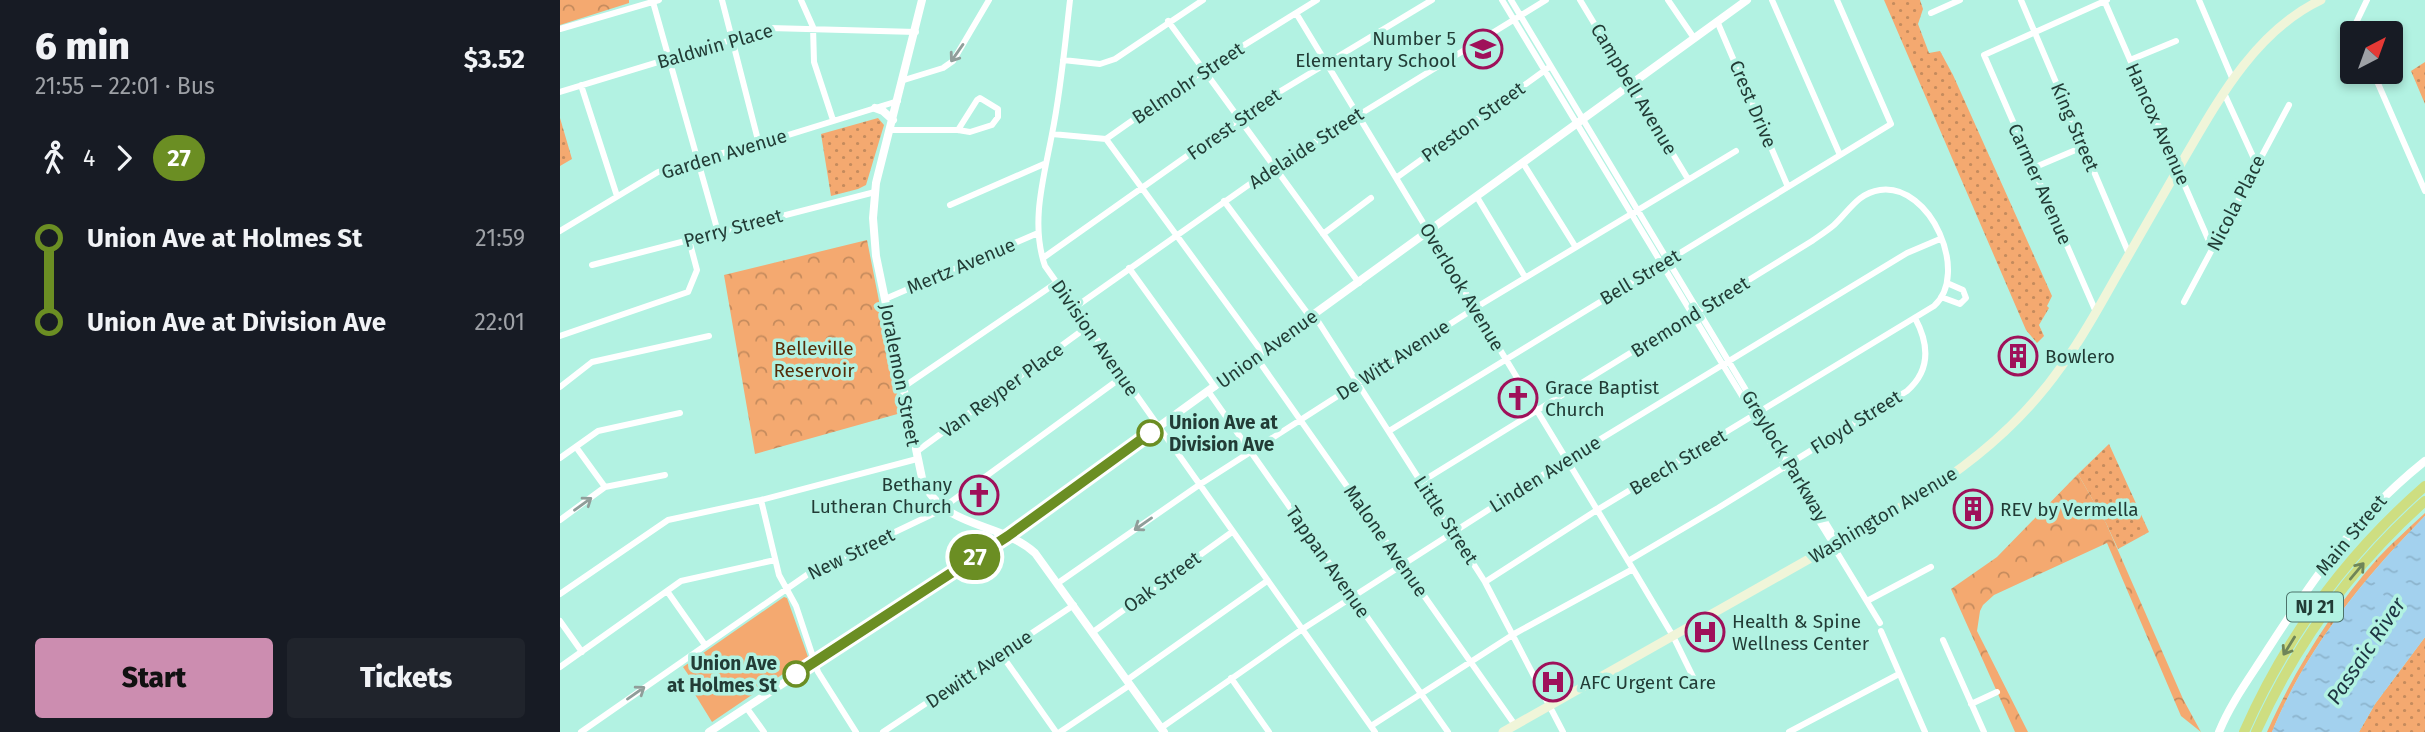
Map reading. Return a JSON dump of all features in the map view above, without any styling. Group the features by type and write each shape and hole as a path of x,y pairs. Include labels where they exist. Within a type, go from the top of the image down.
{"highway":[{"name":"NJ 21","path":"2244,732 2278,664 2326,592 2369,540 2425,485"},
{"name":"NJ 21","path":"2256,732 2288,670 2329,606 2377,547 2425,500"}],"main road":[{"name":"Washington Avenue","path":"1503,732 1936,486 1988,447 2050,382 2096,312 2177,170 2233,80 2281,27 2322,0"}],"street":[{"path":"722,0 759,145"},
{"path":"801,0 813,27 814,62 833,120"},
{"name":"Joralemon Street","path":"922,0 874,192 873,218 875,247 917,456 927,490 942,508"},
{"path":"904,80 943,68 953,61 989,0"},
{"name":"Division Avenue","path":"1070,0 1052,134 1044,164 1038,233 1043,258 1056,283 1373,729"},
{"path":"1063,60 1100,64 1115,59 1203,0"},
{"name":"Belmohr Street","path":"1106,139 1203,70 1317,0"},
{"name":"Forest Street","path":"1043,258 1266,100 1432,0"},
{"name":"Greylock Parkway","path":"1502,0 1517,17 1833,536 1835,545 1880,623"},
{"name":"Greylock Parkway","path":"1511,0 1517,17"},
{"name":"Adelaide Street","path":"1074,308 1274,167 1546,0"},
{"name":"Campbell Avenue","path":"1580,0 1688,179"},
{"path":"1668,0 1694,38"},
{"path":"1772,0 1840,155"},
{"name":"Bell Street","path":"1389,431 1891,124 1837,0"},
{"path":"1931,13 1960,0"},
{"name":"King Street","path":"2021,0 2129,254"},
{"path":"2034,32 2105,0"},
{"name":"Hancox Avenue","path":"2105,0 2212,248"},
{"path":"2199,0 2233,80"},
{"path":"2356,21 2367,0"},
{"path":"560,29 656,1 718,232"},
{"name":"Union Avenue","path":"709,732 1008,536 1632,85 1741,2"},
{"name":"Overlook Avenue","path":"1296,13 1633,569"},
{"path":"1168,21 1359,283"},
{"name":"Crest Drive","path":"1717,22 1788,187"},
{"name":"Baldwin Place","path":"560,92 776,27 916,32"},
{"name":"Carmer Avenue","path":"2034,32 1984,55 2096,312"},
{"path":"2130,60 2176,41"},
{"name":"Preston Street","path":"1396,178 1548,68"},
{"path":"2378,84 2425,191"},
{"path":"581,85 617,196"},
{"path":"2224,93 2256,163"},
{"path":"890,130 978,131 992,125 999,113 994,105 980,98 958,130"},
{"name":"Garden Avenue","path":"560,231 658,172 759,145 898,101"},
{"name":"Nicola Place","path":"2184,302 2288,105"},
{"path":"875,108 893,120"},
{"path":"1052,134 1106,139"},
{"name":"Malone Avenue","path":"1106,139 1177,235 1301,419 1515,725"},
{"path":"2033,168 2085,146"},
{"name":"De Witt Avenue","path":"1058,583 1199,485 1357,383 1574,246 1736,151"},
{"path":"1523,163 1574,246"},
{"path":"950,205 1044,164"},
{"name":"Bremond Street","path":"1421,482 1812,241 1835,224 1851,205 1869,193 1890,190 1911,197 1928,214 1940,239"},
{"name":"Perry Street","path":"592,265 874,192"},
{"path":"1477,197 1525,277"},
{"path":"1323,234 1371,198"},
{"name":"Little Street","path":"1224,201 1312,317 1486,582 1563,732"},
{"name":"Mertz Avenue","path":"885,299 1038,233"},
{"name":"Beech Street","path":"1486,582 1597,510 1934,306 1941,298 1947,283 1948,261 1940,239"},
{"name":"Linden Avenue","path":"1163,730 1231,678 1301,630 1566,460 1907,253 1940,239"},
{"path":"560,336 688,292 697,270 689,240"},
{"name":"Tappan Avenue","path":"1129,268 1250,452 1448,732"},
{"path":"902,388 1056,283"},
{"name":"Beech Street","path":"1941,298 1961,304 1966,298 1964,290 1947,283"},
{"name":"Floyd Street","path":"1628,561 1904,394 1924,369 1926,351 1921,330 1914,318"},
{"name":"Van Reyper Place","path":"917,456 1087,327"},
{"path":"560,387 592,362 709,336"},
{"name":"New Street","path":"581,732 811,572 930,516 1122,377"},
{"path":"560,458 598,431 680,413"},
{"path":"576,447 605,487"},
{"path":"560,594 661,523 761,500 917,456"},
{"name":"Main Street","path":"2219,732 2236,699 2318,572 2353,529 2397,483 2425,461"},
{"path":"560,520 605,487 665,475"},
{"path":"761,500 775,560 796,606 818,672 856,732"},
{"path":"942,508 1030,548 1163,730"},
{"name":"Oak Street","path":"1093,632 1232,532"},
{"path":"560,667 687,578 775,560"},
{"path":"1867,601 1931,567"},
{"path":"1373,729 1421,694 1514,634 1633,569 1673,636 1699,689"},
{"path":"1001,654 1058,732 1267,581"},
{"path":"667,591 705,645"},
{"name":"Dewitt Avenue","path":"883,732 1074,606"},
{"path":"560,621 582,652"},
{"path":"1881,631 1926,732"},
{"path":"1943,640 1984,732"},
{"path":"1789,732 1899,674"},
{"path":"1231,678 1269,732"},
{"path":"1971,704 1997,692"},
{"path":"746,707 764,732"}],"green space":[{"path":"560,0 629,0 629,3 560,25"},
{"path":"1884,0 1920,0 1923,9 1918,24 1929,53 1940,51 1953,75 2052,296 2047,306 2049,308 2039,325 2044,336 2037,343 2026,330"},
{"path":"2425,62 2425,104 2411,71"},
{"path":"560,118 572,159 560,166"},
{"path":"878,118 884,125 866,185 831,196 821,134"},
{"name":"Belleville Reservoir","path":"867,240 901,413 755,454 724,275"},
{"path":"2109,444 2149,532 2118,549 2078,474"},
{"path":"2078,474 2106,523 2183,699 2201,732 2181,716 2107,543 1994,595 1980,611 1977,631 2028,732 2015,732 1951,589 1997,557"},
{"path":"2425,513 2338,616 2302,672 2272,732 2267,732 2302,663 2345,598 2378,558"},
{"path":"784,597 787,598 808,657 712,722 691,688 694,683 683,667"},
{"path":"2425,637 2425,732 2359,732 2375,704"}],"water":[{"name":"Passaic River","path":"2425,516 2425,637 2375,704 2359,732 2272,732 2302,672 2338,616"}],"bus line":[{"name":"27","path":"796,674 1008,536 1150,433"}],"place":[{"name":"Number 5 Elementary School","path":"1483,49"},
{"name":"Bowlero","path":"2018,356"},
{"name":"Grace Baptist Church","path":"1518,398"},
{"name":"Union Ave at Division Ave","path":"1150,433"},
{"name":"Bethany Lutheran Church","path":"979,495"},
{"name":"REV by Vermella","path":"1973,509"},
{"name":"Health & Spine Wellness Center","path":"1705,632"},
{"name":"Union Ave at Holmes St","path":"796,674"},
{"name":"AFC Urgent Care","path":"1553,682"}]}
